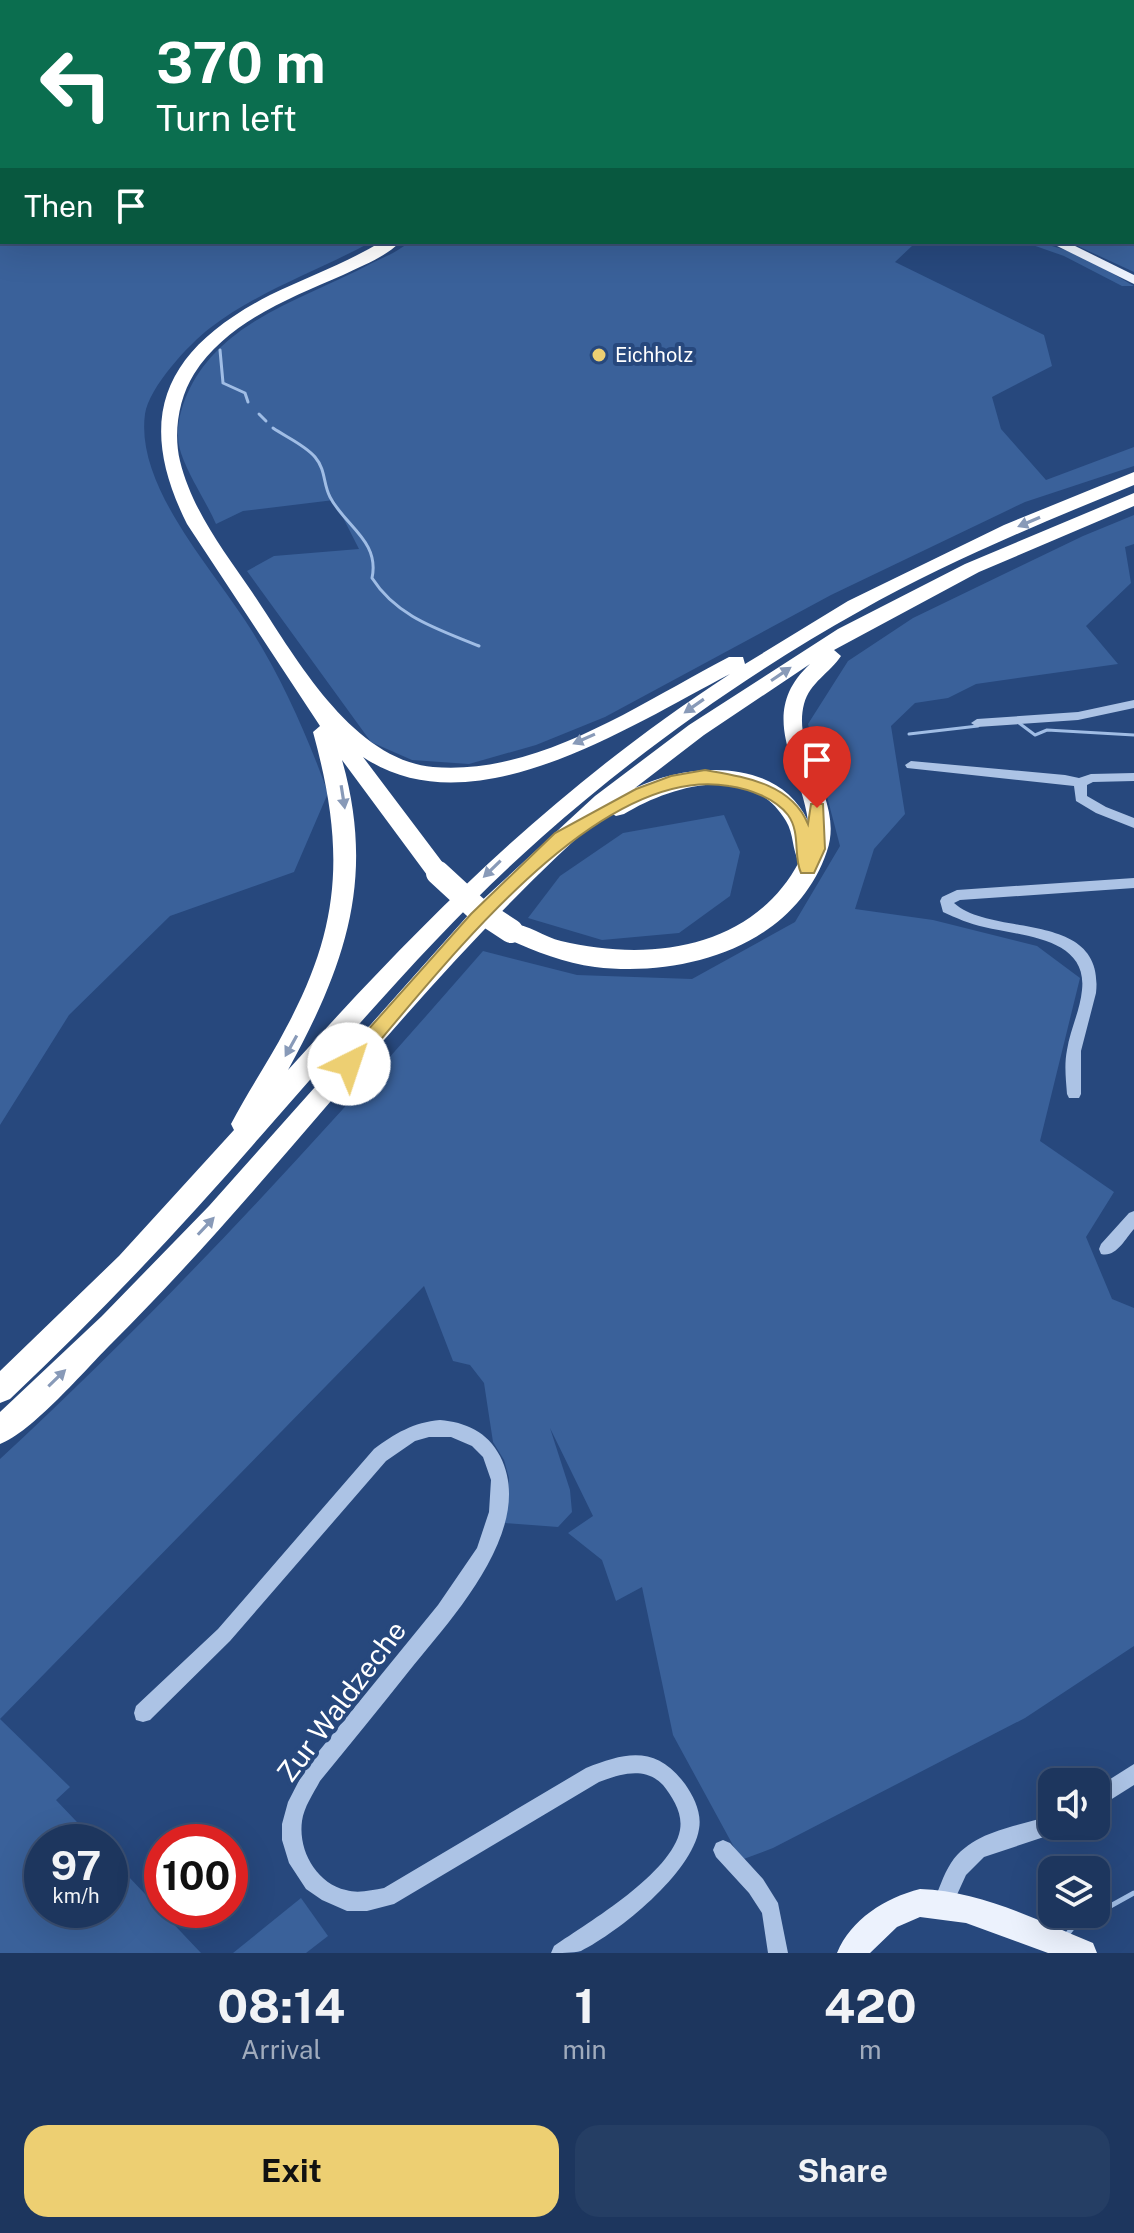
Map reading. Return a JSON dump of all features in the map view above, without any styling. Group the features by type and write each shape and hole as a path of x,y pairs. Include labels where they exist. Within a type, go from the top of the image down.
{"highway":[{"path":"388,244 261,307 225,330 186,372 166,419 167,453 186,506 396,823 438,873 469,902 511,931 546,947 581,956 632,961 683,956 752,930 786,902 817,849 819,829 812,791 793,738 792,705 797,691 819,665 916,595"},
{"path":"311,696 363,746 389,763 433,775 477,773 527,761 592,735 1011,529 1134,478"},
{"path":"0,1431 153,1283 236,1194 477,918 561,838 718,716 791,667 916,595 1134,499"},
{"path":"0,1390 130,1266 385,980 473,888 538,827 636,747 697,704 855,605"},
{"path":"212,1177 311,1007 323,982 340,924 349,852 343,791 311,696"},
{"path":"561,838 661,785 694,777 725,777 766,790 795,811 807,842 807,869"}],"main road":[{"path":"1060,244 1134,280"},
{"path":"851,1953 878,1923 903,1907 943,1903 1068,1947"}],"street":[{"path":"977,723 1078,716 1134,704"},
{"path":"911,765 1080,783 1091,778 1134,777"},
{"path":"1080,783 1081,798 1090,805 1134,823"},
{"path":"1074,1094 1073,1054 1090,986 1080,958 1058,939 1037,931 981,921 948,908 947,901 957,895 1134,883"},
{"path":"1107,1249 1134,1218"},
{"name":"Zur Waldzeche","path":"143,1713 224,1635 380,1455 409,1433 422,1429 437,1427 468,1434 491,1454 500,1478 497,1520 489,1544 469,1580 313,1774 295,1809 292,1840 304,1872 329,1893 347,1901 387,1897 593,1775 629,1763 652,1766 679,1789 688,1809 687,1840 679,1860 664,1878 561,1953"},
{"path":"1110,1790 1134,1774"},
{"path":"943,1903 959,1866 971,1854 987,1845 1038,1829"},
{"path":"723,1850 756,1886 771,1910 778,1953"}],"shaded area":[{"path":"0,244 367,244 268,292 210,328 181,355 162,379 145,414 145,442 164,498 273,668 303,729 328,793 294,872 170,916 69,1015 0,1125"},
{"path":"406,244 910,244 913,245 895,262 1044,335 1052,366 992,397 1001,429 1046,480 1134,447 1134,466 1025,502 831,595 605,717 536,745 469,764 412,760 371,742 247,571 274,556 359,549 334,500 243,511 216,524 184,462 178,437 181,412 190,388 205,364 224,344 270,312"},
{"path":"1030,244 1044,244 1067,251 1134,286 1122,286 1064,256"},
{"path":"1073,244 1134,244 1134,272"},
{"path":"1134,515 1134,544 1125,547 1131,583 1086,626 1118,664 976,684 948,698 915,703 891,726 905,814 874,849 855,909 933,920 1037,946 1080,978 1040,1141 1114,1192 1086,1237 1112,1299 1134,1308 1134,1646 1025,1718 773,1848 741,1860 673,1735 642,1587 616,1601 602,1560 568,1533 593,1516 550,1428 570,1490 572,1512 558,1527 505,1523 509,1478 504,1460 493,1442 484,1383 470,1365 453,1361 424,1286 0,1719 0,1459 64,1399 248,1212 483,951 577,975 692,979 795,922 840,846 808,724 848,661 913,618 1083,536"},
{"path":"724,815 740,852 730,896 679,933 602,940 528,918 560,876 623,833"},
{"path":"0,1719 70,1787 56,1800 79,1824 24,1824 24,1928 128,1928 128,1876 144,1893 144,1928 177,1928 201,1953 0,1953"},
{"path":"301,1898 328,1936 306,1953 233,1953"}],"waterway":[{"path":"220,350 223,383 245,393 248,402"},
{"path":"259,414 266,421"},
{"path":"273,428 306,449 319,462 330,497 360,534 371,554 372,578 382,591 420,620 479,646"},
{"path":"1019,723 1035,735 1047,730 1134,735"},
{"path":"909,734 978,726"},
{"path":"1066,1936 1073,1927 1134,1893"}],"place":[{"name":"Eichholz","path":"599,355"}],"route":[{"path":"349,1064 477,918 561,838 642,793 682,779 705,776 757,785 776,795 795,811 807,842 807,869 817,849 817,808"}]}
